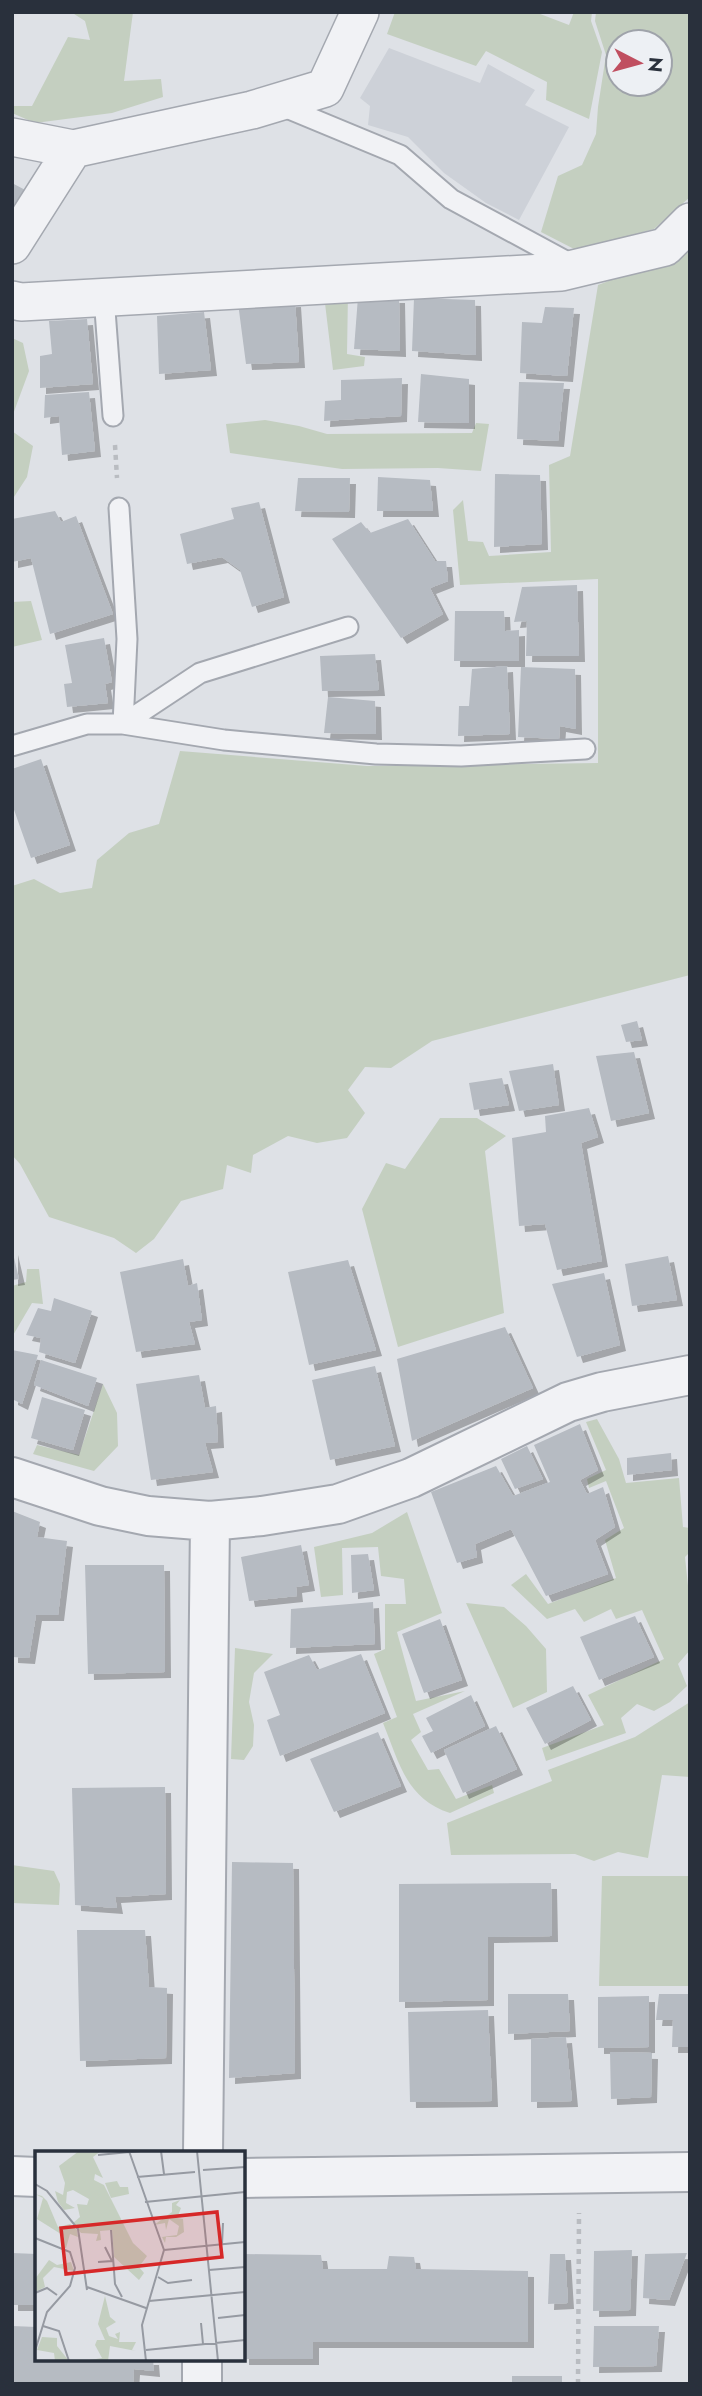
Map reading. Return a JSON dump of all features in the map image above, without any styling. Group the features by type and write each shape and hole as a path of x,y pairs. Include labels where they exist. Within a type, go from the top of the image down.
{"street":[{"path":"12,137 73,149 252,110 326,88 360,12"},
{"path":"12,245 73,149"},
{"path":"12,300 21,302 104,298 561,272 665,247 690,222"},
{"path":"12,1477 100,1506 148,1516 210,1521 338,1504 411,1478 568,1402 602,1392 690,1375"},
{"path":"203,2151 210,1521"},
{"path":"245,2178 690,2172"},
{"path":"12,2176 35,2177"},
{"path":"202,2361 202,2384"}],"lane":[{"path":"274,103 400,155 451,199 579,268"},
{"path":"104,298 113,416"},
{"path":"119,508 127,639 122,724"},
{"path":"122,724 200,673 348,627"},
{"path":"12,746 87,724 122,724 224,740 376,754 461,756 585,749"}],"path":[{"path":"113,416 119,508"},
{"path":"578,2384 580,2172"}],"shaded area":[{"path":"389,48 480,83 488,64 535,90 525,105 569,127 519,220 486,203 444,173 408,137 368,125 370,106 360,98"}],"green space":[{"path":"71,12 133,12 124,81 161,79 163,97 112,113 35,123 12,113 12,106 32,106 68,37 90,40 85,21"},
{"path":"395,12 535,12 569,25 574,12 592,12 591,21 602,52 589,119 546,100 547,82 486,51 476,66 387,34"},
{"path":"596,12 690,12 690,197 654,229 576,250 541,232 558,176 582,165 596,134 604,68 604,98 674,98 674,28 604,28 604,49 595,21"},
{"path":"690,250 690,975 432,1041 391,1068 365,1067 348,1090 365,1113 347,1138 317,1143 288,1136 253,1155 251,1173 227,1165 223,1189 181,1201 154,1239 136,1253 114,1238 49,1217 20,1164 12,1155 12,886 34,879 60,893 92,888 97,860 129,833 159,824 180,751 367,766 598,763 598,579 460,585 453,510 463,500 468,541 483,542 489,556 551,552 549,465 570,456 598,285"},
{"path":"348,293 347,354 365,357 364,366 333,370 324,295"},
{"path":"12,338 23,343 29,371 12,417"},
{"path":"265,420 327,434 472,433 476,423 489,424 481,471 438,468 342,469 230,453 226,424"},
{"path":"12,431 33,446 27,477 12,500"},
{"path":"31,601 42,640 12,647 12,602"},
{"path":"440,1118 477,1118 506,1136 485,1151 504,1313 398,1347 362,1209 386,1163 405,1169"},
{"path":"27,1269 39,1269 43,1304 32,1303 12,1337 12,1286 26,1282"},
{"path":"103,1384 117,1413 118,1446 94,1471 33,1454 37,1445 79,1455"},
{"path":"597,1419 619,1459 626,1483 679,1478 683,1527 690,1528 690,1552 685,1557 690,1605 690,1650 678,1664 687,1686 670,1702 654,1711 637,1704 621,1718 626,1733 546,1761 542,1748 604,1725 588,1695 664,1659 642,1610 616,1619 611,1609 584,1622 575,1609 547,1619 511,1585 526,1574 548,1604 616,1578 605,1540 624,1528 606,1481 589,1488 587,1479 606,1470 586,1422"},
{"path":"407,1512 442,1613 397,1632 416,1701 465,1691 413,1714 421,1732 411,1740 428,1770 439,1769 456,1799 492,1785 494,1793 450,1813 423,1799 414,1789 400,1765 383,1723 397,1717 374,1654 385,1649 385,1604 406,1604 404,1579 381,1576 378,1547 342,1548 343,1595 321,1597 314,1547 372,1533"},
{"path":"466,1603 504,1607 526,1626 546,1649 547,1692 513,1708"},
{"path":"235,1648 273,1654 254,1673 249,1702 254,1725 253,1746 244,1760 231,1759"},
{"path":"690,1702 690,1777 662,1775 648,1858 618,1852 594,1861 575,1854 451,1855 447,1823 552,1781 548,1770 635,1737"},
{"path":"12,1865 54,1871 60,1884 59,1905 12,1903"},
{"path":"602,1876 690,1876 690,1986 599,1986"}],"building":[{"path":"12,183 29,192 12,213"},
{"path":"358,297 399,297 400,351 354,349"},
{"path":"414,298 475,300 476,355 412,351"},
{"path":"295,301 299,362 246,364 238,303"},
{"path":"545,307 574,308 567,376 520,373 522,322 542,323"},
{"path":"204,312 211,370 159,374 157,316"},
{"path":"87,319 93,384 40,388 40,356 52,354 49,321"},
{"path":"421,374 469,379 469,423 418,422"},
{"path":"402,378 401,416 324,421 325,401 341,400 341,380"},
{"path":"519,382 564,383 558,441 517,439"},
{"path":"89,392 95,451 62,455 59,416 44,418 45,395"},
{"path":"495,474 540,475 542,544 494,547"},
{"path":"378,477 430,480 433,511 377,511"},
{"path":"298,478 350,478 349,512 295,511"},
{"path":"259,502 284,597 252,607 240,570 222,557 187,564 180,534 234,519 231,508"},
{"path":"55,511 61,522 76,516 113,614 50,634 31,558 12,562 12,519"},
{"path":"408,519 435,561 446,561 448,581 430,588 443,614 401,638 332,539 361,522 370,533"},
{"path":"577,585 579,656 526,656 527,621 514,622 522,587"},
{"path":"455,611 504,611 505,631 519,630 519,661 454,661"},
{"path":"104,638 112,682 105,684 108,703 67,707 64,684 72,683 65,645"},
{"path":"375,654 379,690 322,691 320,656"},
{"path":"507,666 510,734 458,736 459,706 469,706 472,669"},
{"path":"521,667 575,669 576,729 560,726 559,739 518,737"},
{"path":"328,697 375,701 376,734 324,733"},
{"path":"41,759 70,845 31,858 12,804 12,769"},
{"path":"637,1021 642,1040 626,1042 621,1025"},
{"path":"634,1052 649,1113 611,1121 596,1056"},
{"path":"553,1064 559,1105 519,1111 509,1071"},
{"path":"502,1078 509,1105 474,1110 469,1083"},
{"path":"589,1108 598,1137 581,1143 602,1261 557,1270 545,1224 519,1226 512,1138 546,1132 545,1116"},
{"path":"12,1249 19,1279 12,1280"},
{"path":"668,1256 677,1300 632,1306 625,1264"},
{"path":"183,1259 188,1286 197,1283 202,1320 189,1322 195,1344 136,1352 120,1272"},
{"path":"348,1260 376,1350 309,1365 288,1272"},
{"path":"604,1273 620,1345 577,1357 552,1284"},
{"path":"54,1298 92,1311 75,1363 39,1352 41,1338 26,1335 38,1308 51,1311"},
{"path":"505,1327 533,1388 412,1441 397,1359"},
{"path":"12,1350 38,1355 22,1404 12,1399"},
{"path":"41,1360 97,1378 88,1406 34,1385"},
{"path":"375,1366 395,1446 330,1460 312,1380"},
{"path":"199,1375 205,1408 216,1406 218,1442 205,1443 213,1472 151,1480 136,1384"},
{"path":"42,1397 85,1410 73,1450 31,1438"},
{"path":"580,1424 598,1470 580,1480 587,1494 603,1487 615,1527 595,1540 608,1574 546,1596 511,1529 475,1544 477,1557 457,1563 431,1492 496,1466 513,1496 550,1482 534,1445"},
{"path":"527,1446 543,1479 515,1489 501,1459"},
{"path":"671,1453 672,1470 627,1475 627,1458"},
{"path":"12,1511 40,1522 37,1537 67,1541 58,1615 36,1615 29,1658 12,1657"},
{"path":"301,1545 309,1585 296,1587 297,1596 249,1601 241,1557"},
{"path":"368,1554 374,1590 352,1593 351,1555"},
{"path":"85,1565 164,1565 165,1672 88,1674"},
{"path":"373,1602 375,1644 290,1648 291,1609"},
{"path":"635,1616 654,1657 599,1680 580,1637"},
{"path":"440,1619 462,1680 424,1693 402,1634"},
{"path":"361,1654 385,1713 280,1756 267,1720 280,1715 264,1672 309,1655 317,1670"},
{"path":"573,1686 591,1720 545,1744 526,1708"},
{"path":"471,1695 485,1726 431,1753 422,1736 433,1731 426,1718"},
{"path":"496,1726 517,1769 463,1793 444,1750"},
{"path":"378,1732 401,1786 334,1812 310,1759"},
{"path":"165,1787 166,1894 115,1897 117,1908 75,1905 72,1788"},
{"path":"232,1862 293,1863 295,2073 229,2078"},
{"path":"551,1883 552,1936 488,1937 488,2000 399,2002 399,1884"},
{"path":"77,1930 145,1930 149,1987 167,1988 166,2058 80,2061"},
{"path":"508,1994 568,1994 570,2031 508,2034"},
{"path":"659,1994 690,1994 690,2047 672,2047 673,2020 656,2020"},
{"path":"649,1996 649,2047 598,2048 598,1997"},
{"path":"488,2010 492,2101 410,2102 408,2012"},
{"path":"566,2037 572,2101 531,2102 531,2039"},
{"path":"610,2052 652,2053 651,2097 611,2099"},
{"path":"632,2250 630,2310 593,2311 594,2251"},
{"path":"12,2253 35,2254 35,2305 12,2305"},
{"path":"687,2253 669,2300 643,2298 645,2254"},
{"path":"245,2254 321,2255 323,2269 387,2269 389,2256 414,2257 416,2269 528,2271 528,2342 313,2342 313,2359 245,2359"},
{"path":"550,2254 565,2254 568,2303 548,2304"},
{"path":"12,2326 35,2327 35,2361 153,2361 154,2371 134,2369 133,2384 12,2384"},
{"path":"594,2326 659,2326 656,2366 593,2367"},
{"path":"512,2376 562,2376 562,2384 512,2384"}]}
